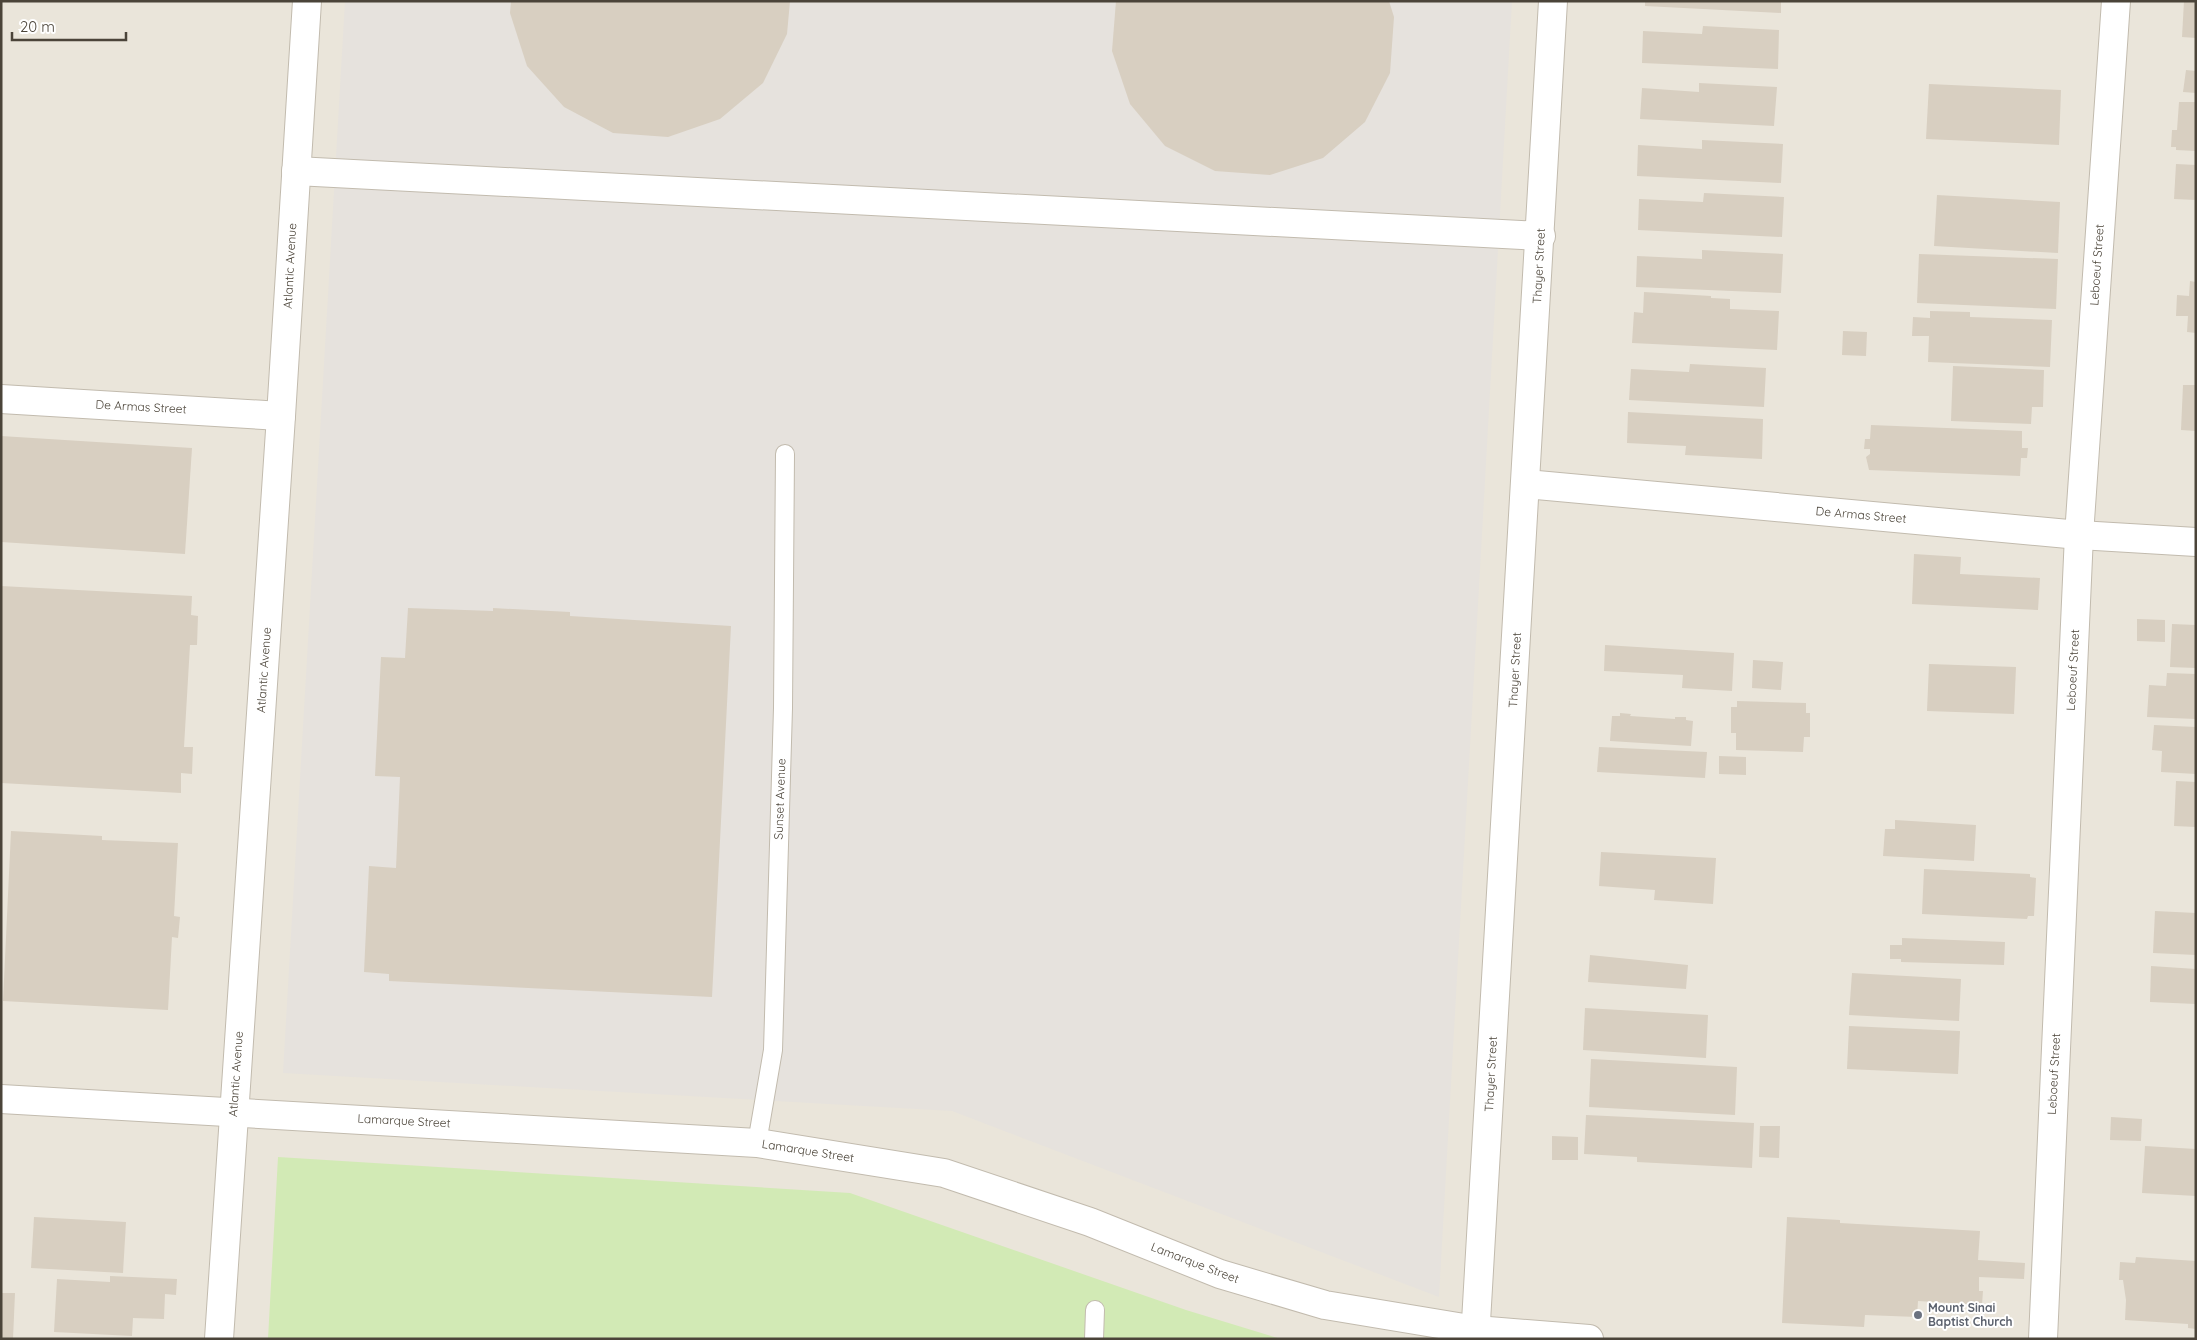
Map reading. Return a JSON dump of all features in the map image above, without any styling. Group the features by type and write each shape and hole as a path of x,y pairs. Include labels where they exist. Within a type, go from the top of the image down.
{"street":[{"name":"Atlantic Avenue","path":"219,1339 233,1111 282,416 306,1"},
{"name":"Thayer Street","path":"1476,1334 1554,1"},
{"name":"Leboeuf Street","path":"2043,1339 2079,534 2116,1"},
{"path":"296,171 1541,236"},
{"name":"De Armas Street","path":"1,399 282,416"},
{"name":"De Armas Street","path":"1526,484 2079,534 2196,542"},
{"name":"Lamarque Street","path":"1,1099 233,1111 757,1143 944,1173 1090,1222 1220,1274 1325,1305 1476,1334 1589,1339"}],"lane":[{"name":"Sunset Avenue","path":"757,1143 773,1050 783,708 785,454"},
{"path":"1094,1339 1095,1310"}],"shaded area":[{"path":"1,1 2196,1 2196,1339 1,1339"},
{"path":"345,1 1512,1 1439,1297 952,1111 283,1073"}],"green space":[{"path":"278,1157 850,1193 1186,1310 1281,1339 268,1339"}],"building":[{"path":"511,1 790,1 787,34 763,83 720,119 668,137 613,133 564,107 527,66 510,13"},
{"path":"1116,1 1389,1 1394,17 1390,73 1365,122 1323,158 1270,175 1215,171 1165,146 1130,104 1112,51"},
{"path":"1645,1 1781,1 1781,13 1645,6"},
{"path":"2184,1 2196,1 2196,38 2182,37"},
{"path":"1703,26 1779,30 1778,69 1642,63 1643,31 1702,34"},
{"path":"2186,70 2196,71 2196,93 2183,92"},
{"path":"1699,83 1777,87 1774,126 1640,119 1642,88 1699,92"},
{"path":"1929,84 2061,90 2059,145 1926,139"},
{"path":"2179,102 2196,102 2196,151 2176,150 2176,147 2171,147 2172,130 2177,130"},
{"path":"1702,140 1783,144 1781,183 1637,176 1638,145 1702,149"},
{"path":"2176,164 2196,165 2196,200 2174,199"},
{"path":"1704,193 1784,197 1782,237 1638,230 1639,199 1703,202"},
{"path":"1937,195 2060,202 2058,253 1934,246"},
{"path":"1702,250 1783,254 1781,293 1636,287 1637,256 1702,259"},
{"path":"1919,254 2058,259 2056,309 1917,303"},
{"path":"2190,281 2196,282 2196,333 2187,332 2188,316 2176,316 2177,295 2189,296"},
{"path":"1644,292 1711,296 1711,298 1730,299 1730,309 1779,311 1777,350 1632,343 1634,312 1643,313"},
{"path":"1930,311 1970,312 1970,317 2052,320 2050,367 1928,362 1929,336 1912,336 1913,317 1930,318"},
{"path":"1843,331 1867,332 1866,356 1842,355"},
{"path":"1690,364 1766,368 1764,407 1629,400 1631,369 1689,372"},
{"path":"1953,366 2044,370 2043,407 2032,407 2031,424 1951,421"},
{"path":"2183,385 2196,385 2196,431 2181,430"},
{"path":"1628,412 1763,419 1762,459 1685,455 1686,446 1627,443"},
{"path":"1871,425 2022,431 2022,448 2028,448 2027,458 2021,458 2020,476 1869,470 1866,457 1870,454 1870,449 1864,449 1865,439 1870,439"},
{"path":"1,436 192,448 185,554 1,542"},
{"path":"1914,554 1961,557 1960,574 2040,578 2038,610 1912,604"},
{"path":"1,586 192,596 191,615 198,616 197,645 190,645 184,747 193,747 192,774 181,773 181,793 1,783"},
{"path":"408,608 493,611 493,608 570,612 570,616 731,626 712,997 389,981 389,974 364,972 369,866 396,868 400,777 375,776 381,657 405,658"},
{"path":"2137,619 2165,620 2165,642 2137,641"},
{"path":"2172,624 2196,625 2196,668 2170,667"},
{"path":"1605,645 1734,653 1732,691 1682,688 1683,675 1604,671"},
{"path":"1753,660 1783,662 1781,690 1752,688"},
{"path":"1929,664 2016,667 2014,714 1927,711"},
{"path":"2167,673 2196,674 2196,719 2147,717 2149,685 2166,686"},
{"path":"1737,701 1806,703 1806,713 1810,713 1810,737 1804,737 1803,752 1736,750 1736,733 1731,733 1731,707 1737,707"},
{"path":"1620,713 1631,714 1630,716 1675,719 1675,717 1686,717 1686,720 1693,721 1691,746 1610,741 1612,716 1620,716"},
{"path":"2154,725 2196,727 2196,774 2161,772 2162,751 2152,750"},
{"path":"1599,747 1707,752 1705,778 1597,772"},
{"path":"1719,756 1746,757 1746,775 1719,774"},
{"path":"2176,781 2196,782 2196,827 2174,826"},
{"path":"1895,820 1976,825 1974,861 1883,856 1885,829 1895,829"},
{"path":"11,831 102,836 102,840 178,843 174,916 180,917 178,938 172,937 168,1010 3,1001"},
{"path":"1601,852 1716,858 1713,904 1654,900 1655,890 1599,886"},
{"path":"1924,869 2030,874 2030,877 2036,878 2034,916 2028,916 2027,919 1922,914"},
{"path":"2155,911 2196,913 2196,955 2153,953"},
{"path":"1902,938 2005,942 2004,965 1901,962 1901,959 1890,959 1890,945 1902,945"},
{"path":"1590,955 1688,965 1686,989 1588,982"},
{"path":"2151,966 2196,969 2196,1004 2150,1002"},
{"path":"1852,973 1961,979 1959,1021 1849,1015"},
{"path":"1585,1008 1708,1015 1706,1058 1583,1050"},
{"path":"1849,1026 1960,1031 1958,1074 1847,1069"},
{"path":"1591,1059 1737,1067 1735,1115 1589,1107"},
{"path":"1586,1115 1754,1123 1752,1168 1637,1162 1637,1157 1584,1154"},
{"path":"2111,1117 2142,1119 2141,1141 2110,1140"},
{"path":"1760,1126 1780,1126 1779,1158 1759,1157"},
{"path":"1552,1136 1578,1137 1578,1160 1552,1160"},
{"path":"2145,1146 2196,1149 2196,1196 2142,1193"},
{"path":"34,1217 126,1222 123,1273 31,1268"},
{"path":"1787,1217 1840,1220 1840,1223 1980,1231 1978,1260 2025,1263 2024,1279 1979,1277 1979,1291 1983,1291 1982,1305 1918,1301 1917,1317 1865,1315 1864,1327 1782,1323"},
{"path":"2136,1257 2196,1261 2196,1329 2188,1328 2188,1324 2125,1320 2126,1300 2123,1280 2119,1280 2120,1262 2135,1263"},
{"path":"110,1276 177,1279 176,1295 165,1294 164,1319 133,1318 132,1336 54,1332 57,1279 110,1282"},
{"path":"1,1293 15,1293 13,1339 1,1339"}],"place":[{"name":"Mount Sinai Baptist Church","path":"1918,1315"}]}
